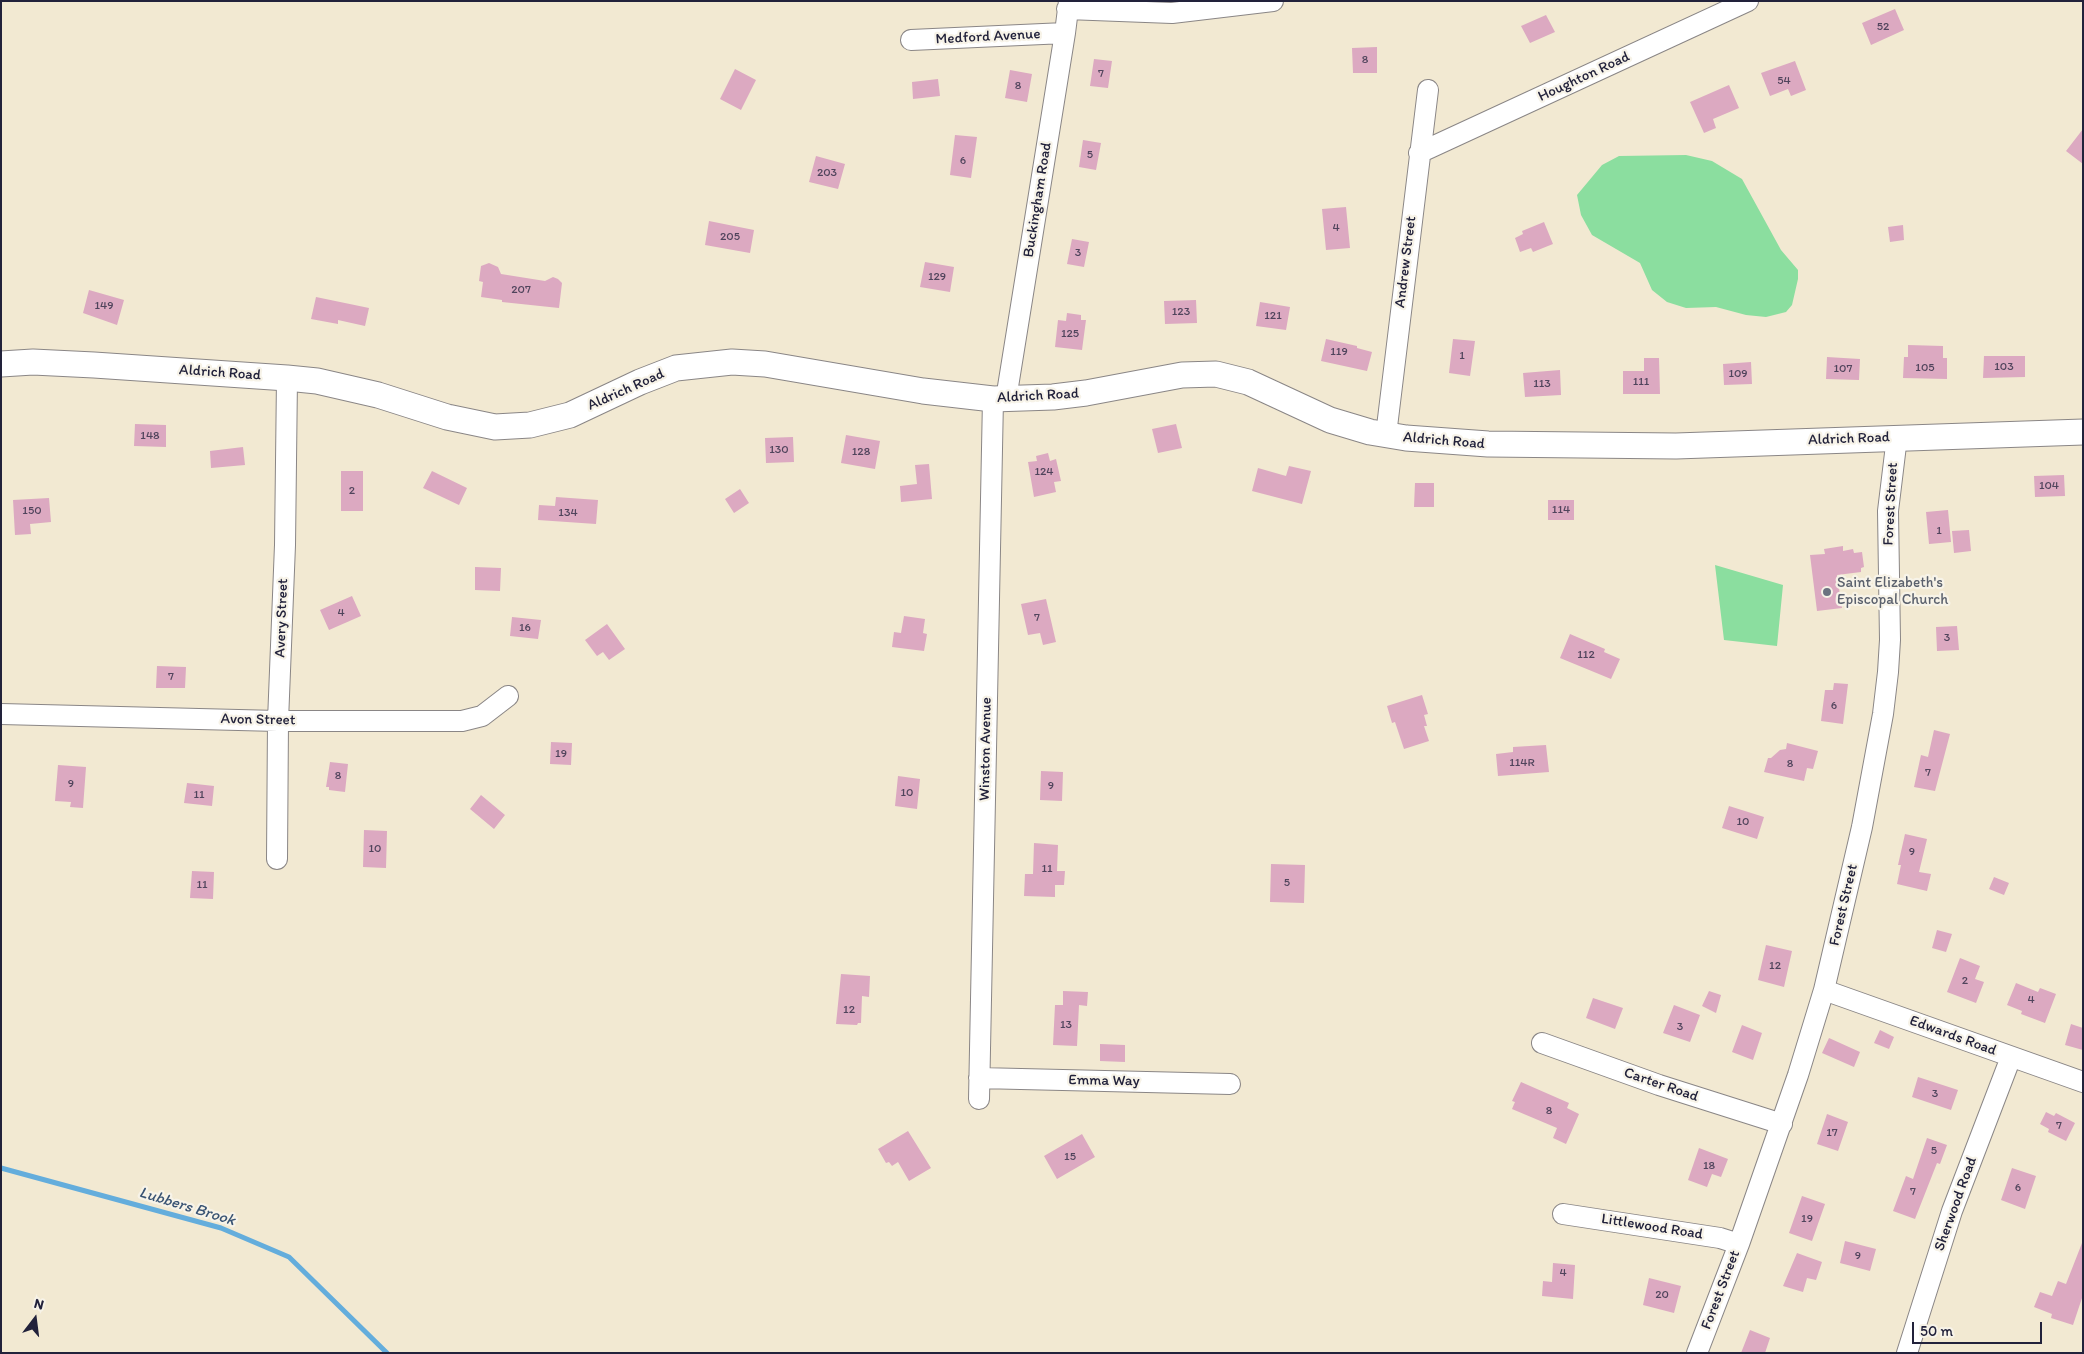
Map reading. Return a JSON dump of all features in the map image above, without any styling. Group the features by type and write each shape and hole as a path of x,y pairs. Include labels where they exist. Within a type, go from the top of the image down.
{"street":[{"path":"1068,5 1172,13 1273,1"},
{"name":"Houghton Road","path":"1419,153 1748,1"},
{"name":"Buckingham Road","path":"1000,399 1065,33 1068,5"},
{"name":"Medford Avenue","path":"911,40 1065,33"},
{"name":"Andrew Street","path":"1386,435 1428,90"},
{"name":"Aldrich Road","path":"1,364 33,362 287,378 350,388 447,417 494,427 514,427 550,421 570,415 668,370 713,363 765,364 923,391 1000,399 1086,393 1182,375 1209,374 1242,380 1330,420 1386,435 1488,444 1676,446 2083,432"},
{"name":"Avery Street","path":"278,859 278,721 285,545 287,378"},
{"name":"Winston Avenue","path":"979,1099 1000,399"},
{"name":"Forest Street","path":"1697,1353 1782,1124 1824,990 1862,827 1883,714 1890,640 1888,511 1896,437"},
{"name":"Avon Street","path":"1,714 278,721 469,720 482,716 508,696"},
{"name":"Edwards Road","path":"1824,990 2083,1082"},
{"name":"Carter Road","path":"1542,1043 1659,1085 1782,1124"},
{"name":"Sherwood Road","path":"1907,1353 1952,1211 2011,1057"},
{"name":"Emma Way","path":"979,1078 1230,1084"},
{"name":"Littlewood Road","path":"1563,1214 1720,1238 1739,1244"}],"green space":[{"path":"1686,155 1712,161 1742,179 1781,250 1798,270 1798,279 1792,305 1786,312 1766,317 1746,315 1716,307 1686,308 1667,302 1652,290 1640,263 1592,235 1581,215 1577,195 1602,165 1619,156"},
{"path":"1715,565 1783,585 1777,646 1724,640"}],"building":[{"path":"1895,9 1904,30 1871,45 1862,23"},
{"path":"1546,15 1555,32 1530,43 1521,26"},
{"path":"1377,47 1377,73 1353,73 1352,48"},
{"path":"1094,59 1112,61 1108,88 1090,86"},
{"path":"1795,61 1806,90 1791,96 1788,89 1770,96 1761,73"},
{"path":"735,69 756,80 741,110 720,99"},
{"path":"1010,70 1032,74 1027,102 1005,98"},
{"path":"938,79 940,96 913,99 912,82"},
{"path":"1729,85 1739,108 1713,119 1716,128 1704,133 1690,102"},
{"path":"2083,129 2083,164 2066,151"},
{"path":"955,135 977,137 971,178 950,175"},
{"path":"1083,140 1101,143 1096,170 1079,167"},
{"path":"816,156 845,164 838,189 809,182"},
{"path":"1346,207 1350,248 1326,250 1322,209"},
{"path":"709,221 754,230 750,253 705,245"},
{"path":"1544,222 1553,244 1533,252 1531,248 1520,252 1515,238 1523,234 1522,231"},
{"path":"1903,225 1904,240 1890,242 1888,227"},
{"path":"1072,239 1089,242 1084,267 1067,264"},
{"path":"925,262 954,267 950,292 920,287"},
{"path":"489,263 498,267 501,274 545,281 553,277 558,279 562,283 559,308 502,302 502,300 481,297 483,282 479,281 481,266"},
{"path":"89,290 124,300 117,325 83,313"},
{"path":"316,297 369,308 365,326 338,320 338,324 311,319"},
{"path":"1196,300 1197,323 1165,324 1164,301"},
{"path":"1260,302 1290,307 1286,330 1256,326"},
{"path":"1067,313 1081,315 1081,320 1086,320 1082,350 1055,347 1058,320 1066,321"},
{"path":"1326,339 1357,346 1357,348 1372,352 1367,371 1321,361"},
{"path":"1453,339 1475,341 1470,376 1449,373"},
{"path":"1908,345 1943,346 1943,358 1947,358 1947,379 1903,378 1904,357 1908,357"},
{"path":"1984,356 2025,356 2025,377 1983,378"},
{"path":"1827,357 1860,359 1859,380 1826,379"},
{"path":"1644,358 1659,358 1660,394 1623,394 1623,371 1644,371"},
{"path":"1751,362 1752,384 1724,385 1723,364"},
{"path":"1560,370 1561,395 1525,397 1523,373"},
{"path":"135,424 166,425 166,447 134,446"},
{"path":"1176,424 1182,448 1158,453 1152,429"},
{"path":"846,435 880,441 875,469 841,463"},
{"path":"793,437 794,462 766,463 765,438"},
{"path":"243,447 245,465 211,468 210,451"},
{"path":"1048,453 1050,461 1056,459 1061,481 1054,482 1056,492 1034,497 1028,462 1037,461 1036,456"},
{"path":"929,464 932,499 901,502 900,486 917,484 915,465"},
{"path":"1289,466 1311,471 1302,504 1252,491 1258,468 1286,476"},
{"path":"341,471 363,471 363,511 341,511"},
{"path":"432,471 467,488 459,505 423,488"},
{"path":"2064,475 2065,496 2035,497 2034,476"},
{"path":"1415,483 1434,483 1434,507 1414,507"},
{"path":"740,489 749,503 734,513 725,499"},
{"path":"556,497 598,500 596,524 538,520 539,505 555,506"},
{"path":"49,498 51,522 30,524 31,534 15,535 13,500"},
{"path":"1548,500 1574,500 1574,520 1548,520"},
{"path":"1948,510 1951,542 1929,544 1926,512"},
{"path":"1969,530 1971,551 1954,553 1952,531"},
{"name":"Saint Elizabeth's Episcopal Church","path":"1843,546 1843,551 1853,549 1854,553 1862,552 1864,567 1861,568 1861,572 1837,575 1842,608 1817,611 1810,555 1825,554 1824,549"},
{"path":"475,567 501,568 500,591 475,590"},
{"path":"352,596 361,616 329,630 320,610"},
{"path":"1046,599 1056,642 1043,645 1040,633 1028,635 1021,604"},
{"path":"904,616 925,619 923,633 927,634 924,651 892,647 894,632 901,633"},
{"path":"512,617 541,620 538,639 510,636"},
{"path":"607,624 625,649 609,660 603,652 597,656 585,640"},
{"path":"1957,626 1959,650 1937,651 1936,627"},
{"path":"1570,634 1605,649 1604,652 1620,659 1611,679 1560,658"},
{"path":"157,666 186,667 185,688 156,688"},
{"path":"1834,683 1848,684 1843,724 1821,721 1825,690 1833,690"},
{"path":"1422,695 1428,714 1424,715 1427,726 1424,726 1429,741 1404,749 1395,722 1392,723 1387,706"},
{"path":"1934,730 1950,734 1935,791 1914,787 1921,755 1928,757"},
{"path":"551,742 572,743 571,765 550,764"},
{"path":"1787,743 1818,751 1813,769 1807,768 1804,781 1764,772 1768,758 1771,758 1780,750 1786,749"},
{"path":"1546,745 1549,772 1498,776 1496,754 1513,752 1513,747"},
{"path":"330,762 348,764 345,792 329,790 329,787 326,787"},
{"path":"58,765 86,767 83,808 70,807 71,802 55,801"},
{"path":"1041,771 1063,772 1062,801 1040,800"},
{"path":"898,776 920,779 917,809 895,806"},
{"path":"187,783 214,786 212,806 184,803"},
{"path":"481,795 505,815 494,829 470,809"},
{"path":"1729,806 1764,817 1757,839 1722,828"},
{"path":"364,830 387,831 386,868 363,867"},
{"path":"1905,834 1927,839 1919,872 1931,874 1927,891 1897,884 1901,865 1898,865"},
{"path":"1034,843 1058,845 1057,871 1065,871 1064,885 1055,885 1055,897 1024,896 1025,874 1033,874"},
{"path":"1271,864 1305,865 1304,903 1270,902"},
{"path":"192,871 214,872 213,899 190,898"},
{"path":"1994,877 2009,883 2004,895 1989,889"},
{"path":"1937,930 1952,934 1946,952 1932,948"},
{"path":"1766,945 1792,951 1784,987 1758,980"},
{"path":"1960,958 1980,966 1975,979 1984,982 1976,1003 1947,992"},
{"path":"841,974 870,976 869,997 862,996 861,1023 857,1025 836,1024"},
{"path":"2016,983 2038,992 2040,988 2056,994 2045,1023 2021,1014 2022,1011 2007,1005"},
{"path":"1063,991 1088,992 1087,1006 1079,1005 1077,1046 1053,1045 1055,1005 1063,1005"},
{"path":"1709,991 1721,995 1716,1013 1702,1006"},
{"path":"1593,998 1623,1008 1615,1029 1586,1018"},
{"path":"1674,1005 1700,1015 1690,1042 1663,1033"},
{"path":"2071,1024 2083,1028 2083,1050 2065,1045"},
{"path":"1742,1025 1762,1033 1753,1060 1732,1052"},
{"path":"1880,1030 1894,1037 1889,1049 1874,1043"},
{"path":"1829,1038 1860,1052 1854,1067 1822,1053"},
{"path":"1100,1044 1125,1045 1125,1062 1100,1061"},
{"path":"1918,1077 1958,1090 1951,1110 1912,1097"},
{"path":"1521,1082 1569,1103 1567,1108 1579,1114 1566,1144 1553,1138 1557,1128 1512,1109 1515,1102 1512,1101"},
{"path":"2046,1112 2054,1116 2056,1113 2075,1123 2066,1141 2048,1132 2049,1129 2040,1124"},
{"path":"1827,1114 1848,1122 1838,1151 1817,1144"},
{"path":"908,1131 931,1168 909,1181 898,1162 892,1166 889,1162 886,1163 878,1149"},
{"path":"1082,1134 1095,1157 1057,1179 1044,1156"},
{"path":"1927,1138 1947,1145 1940,1164 1937,1163 1915,1219 1893,1211 1906,1176 1913,1179"},
{"path":"1699,1148 1728,1159 1721,1177 1712,1174 1707,1187 1688,1180"},
{"path":"2012,1168 2036,1176 2025,1209 2001,1200"},
{"path":"1802,1196 1825,1204 1812,1241 1789,1233"},
{"path":"1845,1241 1876,1249 1870,1271 1840,1263"},
{"path":"2082,1243 2083,1295 2073,1325 2051,1318 2052,1314 2034,1307 2040,1292 2052,1296 2058,1281 2066,1284"},
{"path":"1797,1253 1822,1262 1816,1280 1807,1278 1803,1292 1783,1286"},
{"path":"1553,1263 1575,1265 1573,1299 1542,1296 1543,1281 1552,1282"},
{"path":"1649,1278 1681,1286 1674,1313 1643,1305"},
{"path":"1750,1330 1770,1338 1765,1353 1741,1353"}],"waterway":[{"name":"Lubbers Brook","path":"1,1168 221,1228 289,1257 387,1353"}],"place":[{"name":"Saint Elizabeth's Episcopal Church","path":"1827,592"}]}
